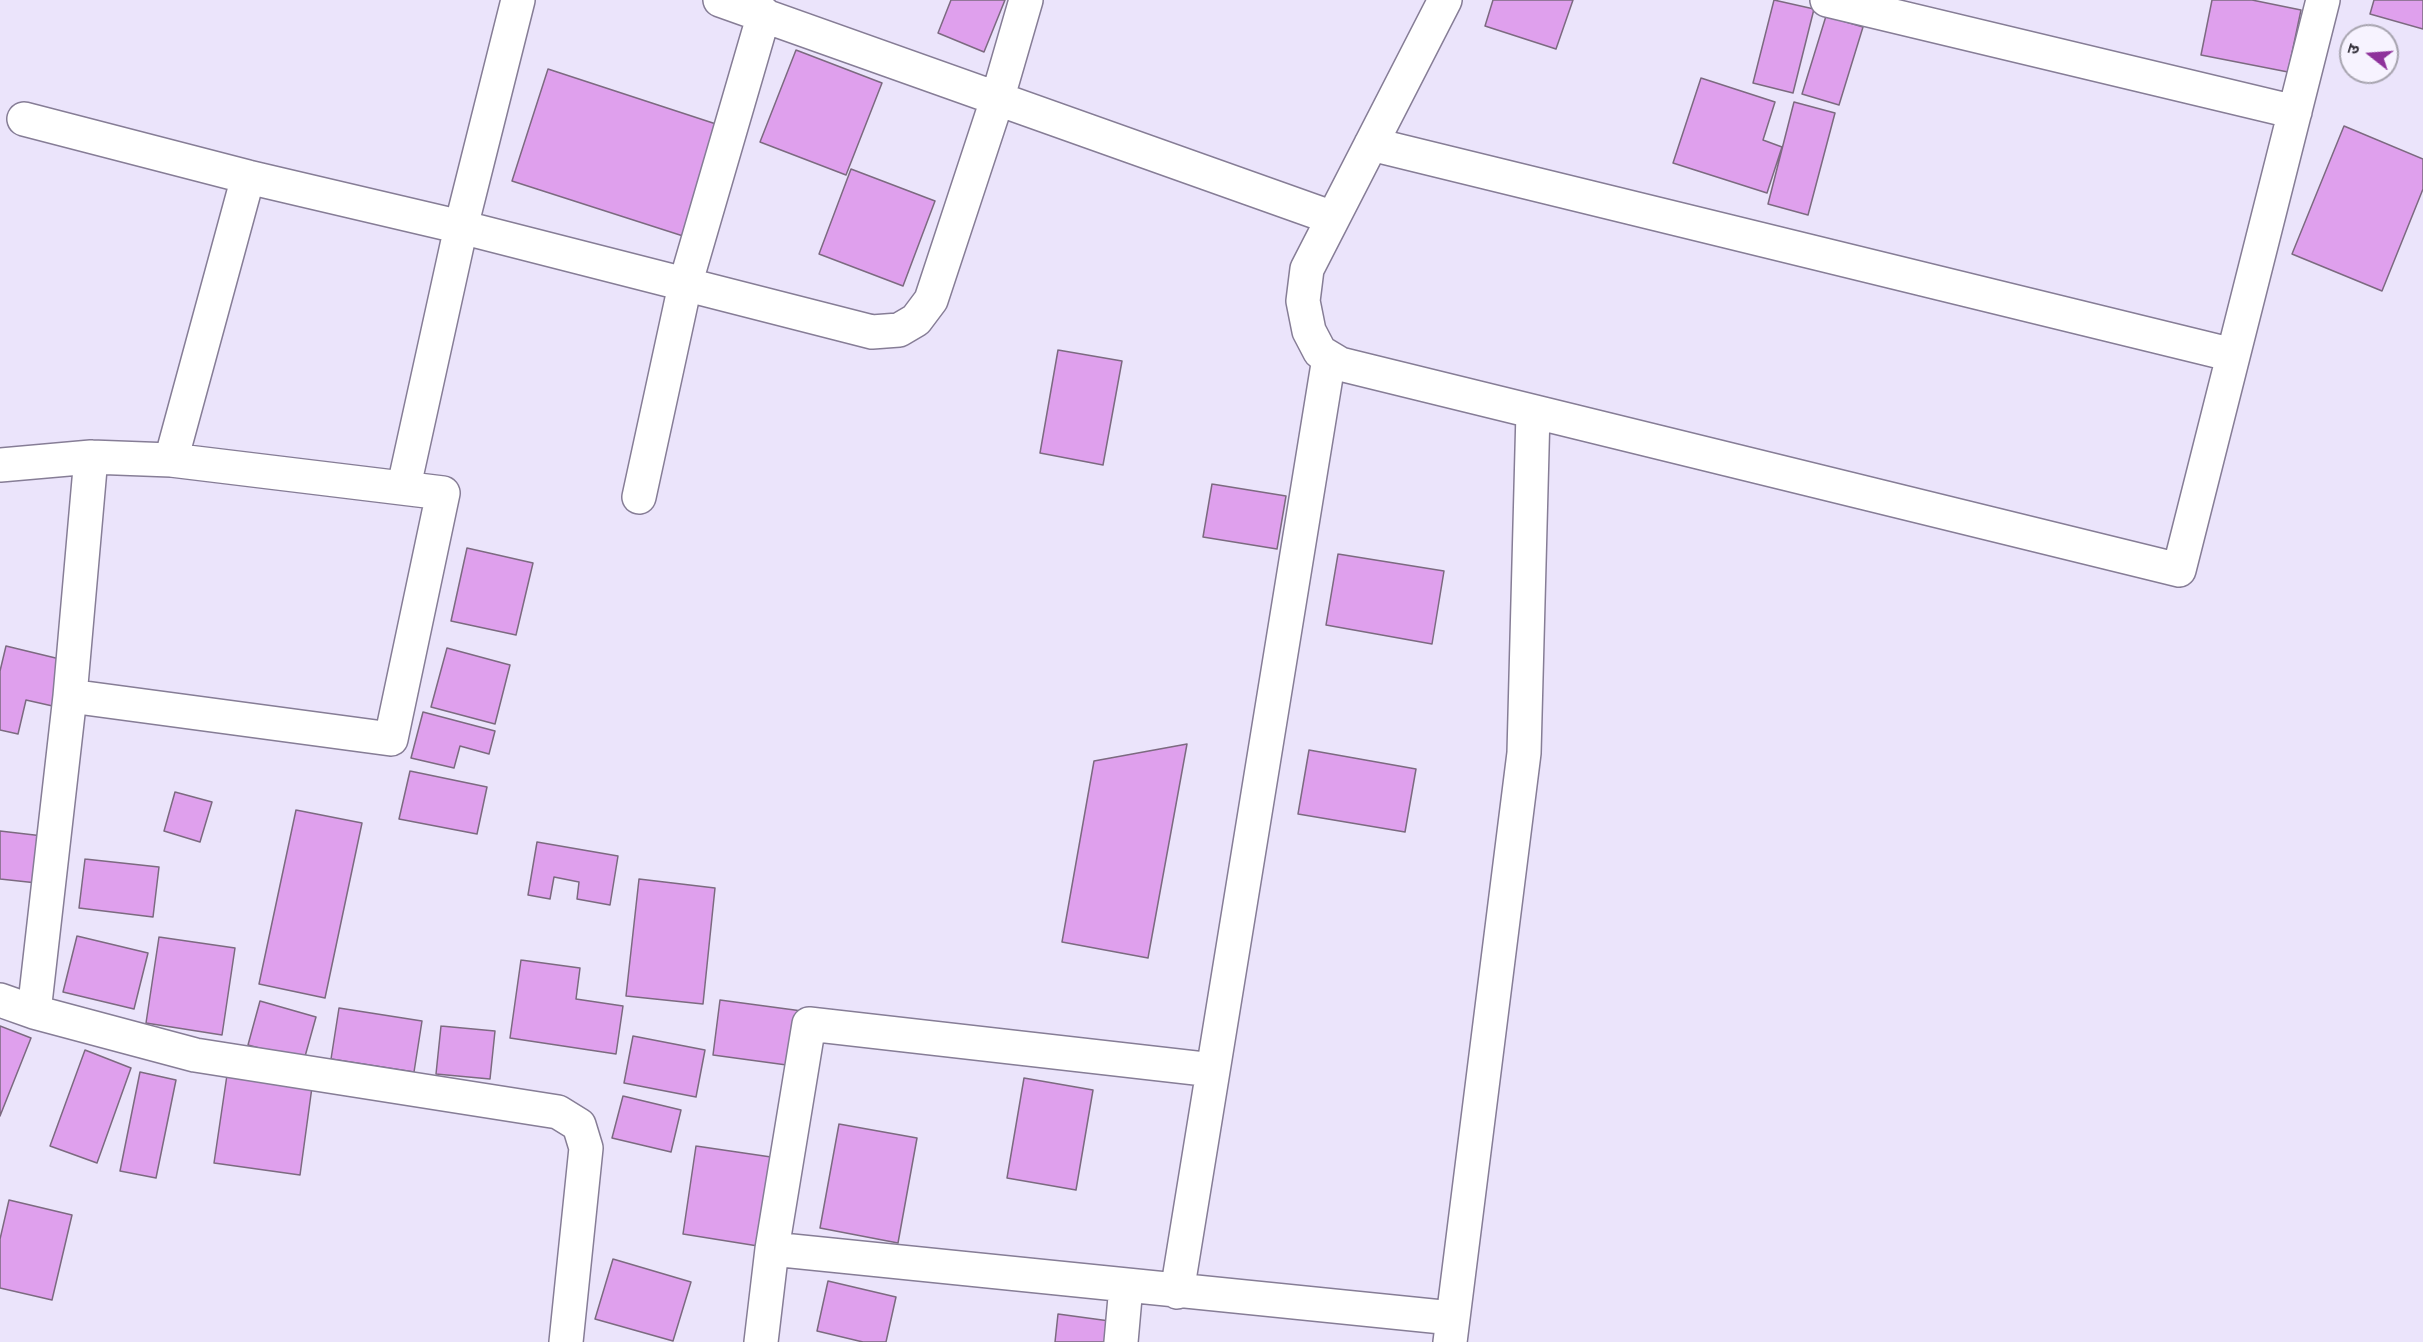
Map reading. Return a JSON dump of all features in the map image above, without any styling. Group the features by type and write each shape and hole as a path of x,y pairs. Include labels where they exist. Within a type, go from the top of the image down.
{"street":[{"path":"404,486 461,227 518,0"},
{"path":"720,0 1333,218"},
{"path":"24,119 872,332 899,330 916,320 931,300 997,100 1026,0"},
{"path":"1445,0 1307,269 1303,301 1309,331 1320,352 1340,364 2179,570 2323,0"},
{"path":"1827,0 2295,112"},
{"path":"639,497 685,285 764,14"},
{"path":"1371,144 2233,355"},
{"path":"171,460 248,177"},
{"path":"1177,1292 1329,358"},
{"path":"772,1249 1177,1292 1451,1330 1524,753 1533,412"},
{"path":"34,1012 70,696 91,457"},
{"path":"0,465 91,457 171,460 404,486 443,493 391,739 70,696"},
{"path":"0,1000 34,1012 195,1055 558,1112 579,1125 586,1148 566,1342"},
{"path":"761,1342 772,1249 809,1024 1213,1070"},
{"path":"1121,1342 1126,1286"}],"building":[{"path":"951,0 1005,0 984,52 938,33"},
{"path":"1493,0 1573,0 1556,49 1485,26"},
{"path":"1774,0 1814,9 1793,93 1753,83"},
{"path":"2212,0 2252,0 2301,10 2288,72 2201,55"},
{"path":"2374,0 2423,0 2423,29 2370,14"},
{"path":"1826,16 1863,27 1839,105 1802,94"},
{"path":"796,50 882,83 846,175 760,142"},
{"path":"548,69 719,125 683,236 512,181"},
{"path":"1701,78 1775,102 1763,140 1782,147 1767,193 1673,163"},
{"path":"1794,102 1835,113 1808,215 1768,204"},
{"path":"2344,126 2423,159 2423,189 2382,291 2292,254"},
{"path":"851,169 935,201 903,286 819,254"},
{"path":"1058,350 1122,361 1103,465 1040,453"},
{"path":"1212,484 1286,496 1277,549 1203,537"},
{"path":"467,548 533,563 516,635 451,621"},
{"path":"1338,554 1444,571 1432,644 1326,625"},
{"path":"6,646 68,661 57,707 26,700 18,734 0,730 0,671"},
{"path":"447,648 510,665 495,724 431,707"},
{"path":"423,712 495,731 489,754 460,746 454,768 411,758"},
{"path":"1187,744 1148,958 1062,942 1094,761"},
{"path":"1309,750 1416,769 1405,832 1298,814"},
{"path":"410,771 487,787 477,834 399,819"},
{"path":"175,792 212,802 200,842 164,831"},
{"path":"296,810 362,823 325,998 259,984"},
{"path":"0,831 43,836 37,883 0,879"},
{"path":"537,842 618,856 610,905 577,899 579,882 554,877 550,899 528,895"},
{"path":"85,859 159,867 153,917 79,908"},
{"path":"639,879 715,888 703,1004 626,996"},
{"path":"77,936 148,953 134,1009 63,992"},
{"path":"159,937 235,948 222,1035 146,1023"},
{"path":"521,960 580,968 576,999 623,1006 616,1054 510,1038"},
{"path":"720,1000 802,1011 794,1066 713,1055"},
{"path":"260,1001 316,1017 304,1060 248,1045"},
{"path":"339,1008 422,1021 414,1072 331,1059"},
{"path":"0,1026 31,1038 0,1116"},
{"path":"441,1026 495,1031 490,1079 436,1074"},
{"path":"633,1036 705,1050 696,1097 624,1083"},
{"path":"85,1050 131,1068 97,1163 50,1146"},
{"path":"140,1072 176,1080 156,1178 120,1171"},
{"path":"227,1075 312,1087 300,1175 214,1163"},
{"path":"1024,1078 1093,1090 1076,1190 1007,1178"},
{"path":"623,1096 681,1110 671,1152 612,1138"},
{"path":"839,1124 917,1138 898,1243 820,1228"},
{"path":"696,1146 771,1157 758,1246 683,1234"},
{"path":"9,1200 72,1215 52,1300 0,1288 0,1239"},
{"path":"613,1259 691,1282 673,1341 595,1319"},
{"path":"828,1281 896,1297 886,1342 863,1342 817,1331"},
{"path":"1058,1314 1117,1322 1114,1342 1055,1342"}]}
